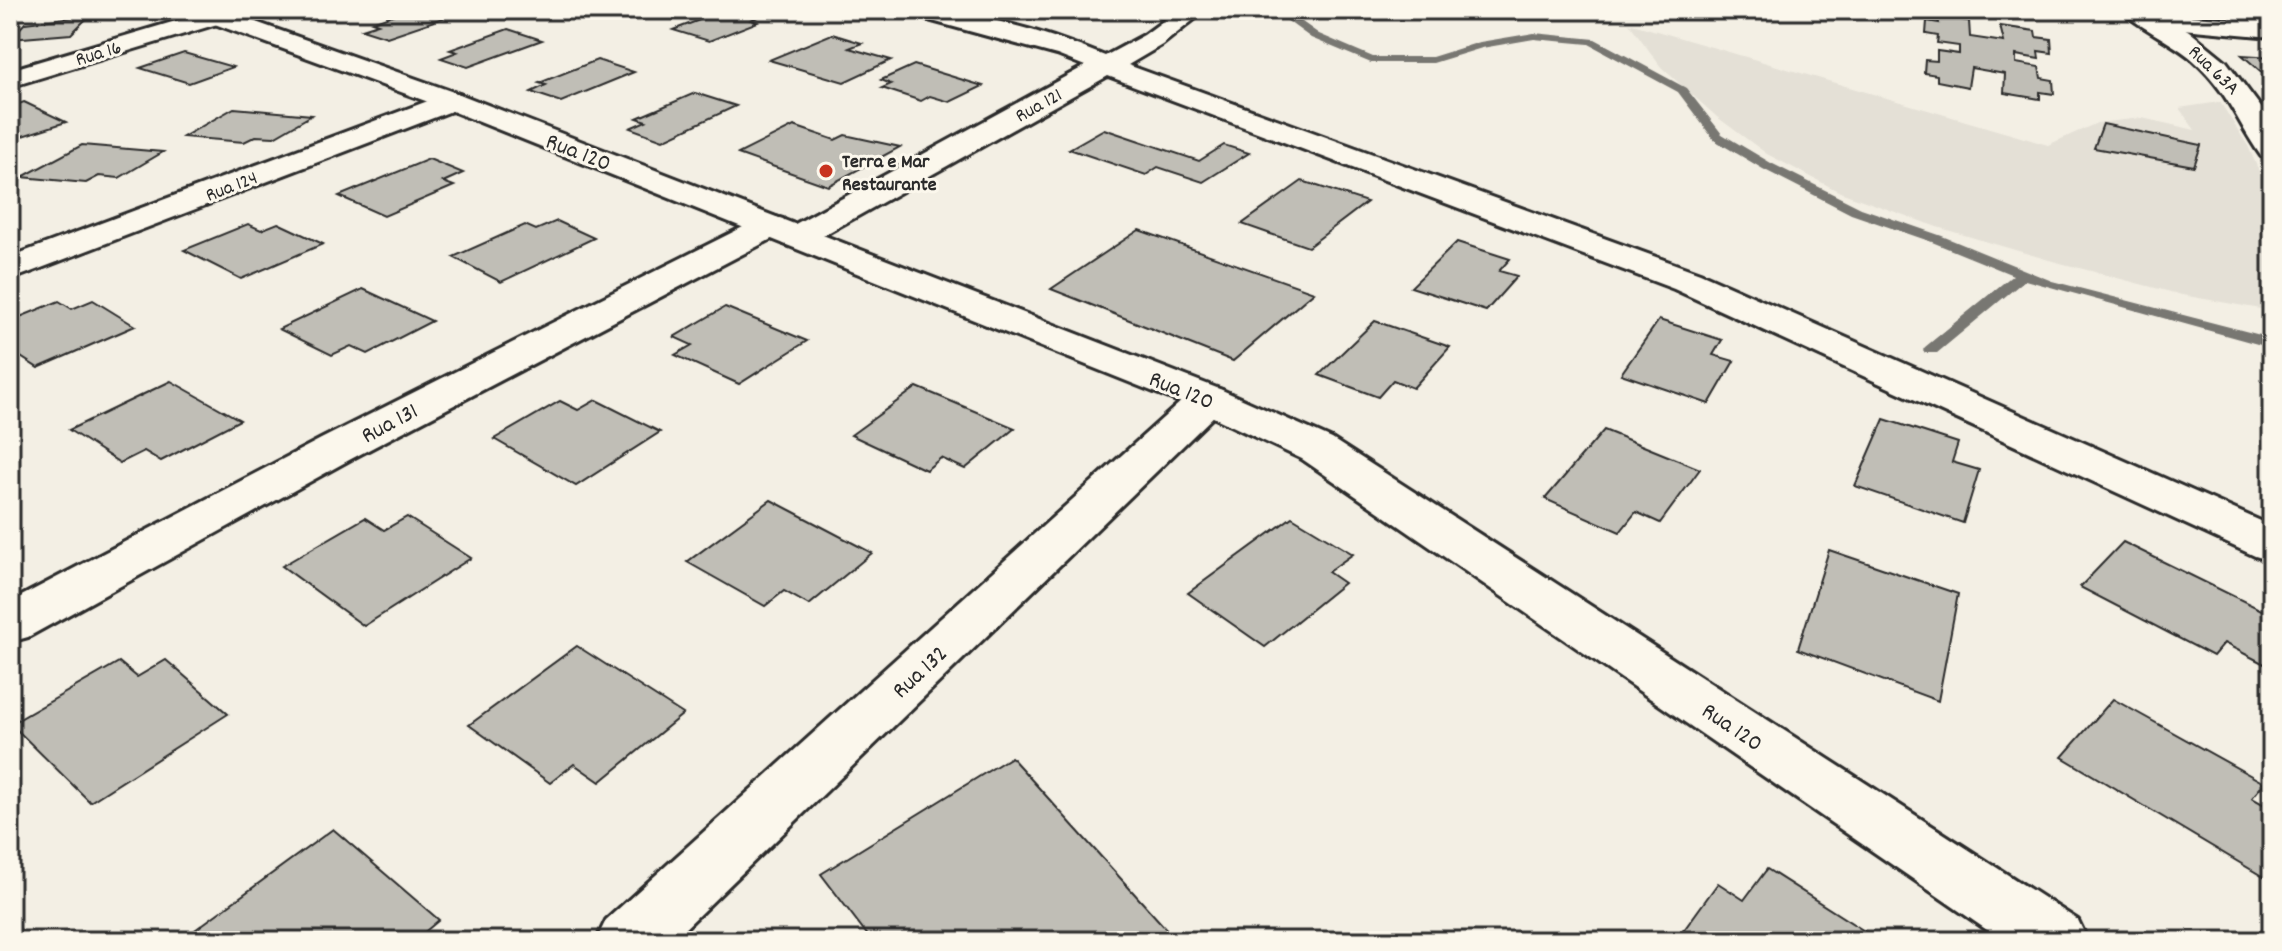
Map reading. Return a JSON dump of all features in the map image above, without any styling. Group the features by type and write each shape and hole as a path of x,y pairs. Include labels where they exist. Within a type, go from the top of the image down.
{"street":[{"name":"Rua 121","path":"919,10 1066,49 1107,65"},
{"path":"1107,65 1153,40 1194,10"},
{"name":"Rua 16","path":"10,79 207,13"},
{"name":"Rua 120","path":"207,13 452,101 1208,399 1317,449 2056,941"},
{"path":"2145,16 2272,29"},
{"name":"Rua 63A","path":"2145,16 2200,52 2234,84 2248,103 2272,150"},
{"name":"Rua 121","path":"783,232 1107,65"},
{"path":"1107,65 1687,281 2272,545"},
{"name":"Rua 124","path":"10,269 452,101"},
{"name":"Rua 131","path":"10,624 350,442 783,232"},
{"name":"Rua 132","path":"628,941 1208,399"}],"shaded area":[{"path":"1629,23 2048,145 2097,123 2142,118 2195,130 2179,108 2220,102 2248,146 2272,201 2272,311 2182,295 2049,260 1937,227 1840,192 1767,154 1717,117 1661,67"}],"building":[{"path":"407,10 461,12 387,37 362,29 378,24 372,22"},
{"path":"726,10 749,10 764,14 751,20 758,22 709,41 673,30"},
{"path":"1980,10 2030,10 2034,11 2025,17"},
{"path":"90,15 71,34 10,39 25,23"},
{"path":"1938,17 1969,21 1970,37 2004,42 2000,26 2035,31 2036,37 2051,39 2052,53 2038,51 2039,59 2016,55 2016,63 2039,67 2041,78 2053,80 2054,94 2040,92 2040,99 2004,93 2005,74 1971,68 1968,87 1937,81 1937,75 1924,73 1925,60 1937,61 1937,51 1959,54 1959,46 1937,43 1938,36 1926,34 1927,21 1939,23"},
{"path":"508,29 542,40 468,67 441,58 457,52 450,50"},
{"path":"832,34 862,43 849,48 891,60 844,82 769,60"},
{"path":"184,53 233,67 189,83 140,68"},
{"path":"2242,55 2272,57 2272,81"},
{"path":"597,60 634,72 561,102 531,92 546,85 539,83"},
{"path":"914,65 983,86 950,102 930,96 921,101 882,88 891,84 881,80"},
{"path":"695,93 736,106 663,140 630,128 646,121 637,118"},
{"path":"24,102 66,122 10,140 10,107"},
{"path":"234,108 312,115 274,137 256,136 244,142 183,137"},
{"path":"2103,124 2201,145 2194,166 2094,148"},
{"path":"794,126 835,140 845,135 900,147 828,186 738,154"},
{"path":"1104,129 1199,161 1224,145 1249,153 1203,182 1158,167 1146,175 1069,149"},
{"path":"82,145 163,152 119,178 99,176 86,183 22,177"},
{"path":"429,159 463,173 443,182 454,186 384,216 339,196"},
{"path":"1302,181 1367,202 1308,247 1242,224"},
{"path":"557,221 594,238 501,282 453,257 525,225 536,230"},
{"path":"278,223 323,244 241,279 184,250 248,224 261,230"},
{"path":"1139,230 1314,292 1233,361 1051,289"},
{"path":"1457,242 1510,259 1499,271 1517,276 1486,311 1411,287"},
{"path":"363,289 432,321 368,354 351,346 332,355 279,329"},
{"path":"93,300 135,326 38,368 10,350 10,321 59,301 72,309"},
{"path":"725,307 807,341 739,384 675,355 692,345 674,337"},
{"path":"1659,320 1722,340 1713,355 1734,361 1709,404 1621,374"},
{"path":"1375,321 1450,347 1413,388 1393,380 1378,397 1319,375"},
{"path":"171,381 240,420 161,461 144,451 120,463 69,430"},
{"path":"917,387 1015,428 965,469 941,458 926,470 851,435"},
{"path":"596,400 660,432 576,486 494,439 560,401 578,410"},
{"path":"1884,419 1958,443 1952,462 1979,470 1963,523 1855,486"},
{"path":"1604,430 1700,469 1660,523 1636,512 1620,532 1545,499"},
{"path":"771,500 872,553 809,605 784,591 765,606 687,562"},
{"path":"407,517 471,558 364,626 282,566 365,518 384,530"},
{"path":"1292,517 1353,554 1328,572 1344,583 1265,647 1188,593"},
{"path":"2123,542 2272,615 2272,668 2224,643 2213,656 2080,587"},
{"path":"1829,550 1958,594 1938,701 1798,649"},
{"path":"577,646 683,714 600,782 574,764 550,783 469,725"},
{"path":"166,660 228,714 90,802 11,724 119,662 137,677"},
{"path":"2113,699 2264,783 2252,798 2272,809 2272,882 2062,757"},
{"path":"1011,757 1169,932 1159,941 872,941 821,874"},
{"path":"333,829 439,920 414,941 194,941 188,935"},
{"path":"1767,869 1869,934 1865,941 1676,941 1718,883 1744,900"}],"waterway":[{"path":"1285,10 1286,15 1315,36 1371,60 1433,60 1480,45 1534,36 1591,41 1682,90 1718,137 1767,166 1856,211 1937,239 2024,274"},
{"path":"1931,350 2024,274"},
{"path":"2024,274 2047,284 2272,343"}],"place":[{"name":"Terra e Mar Restaurante","path":"826,171"}]}
